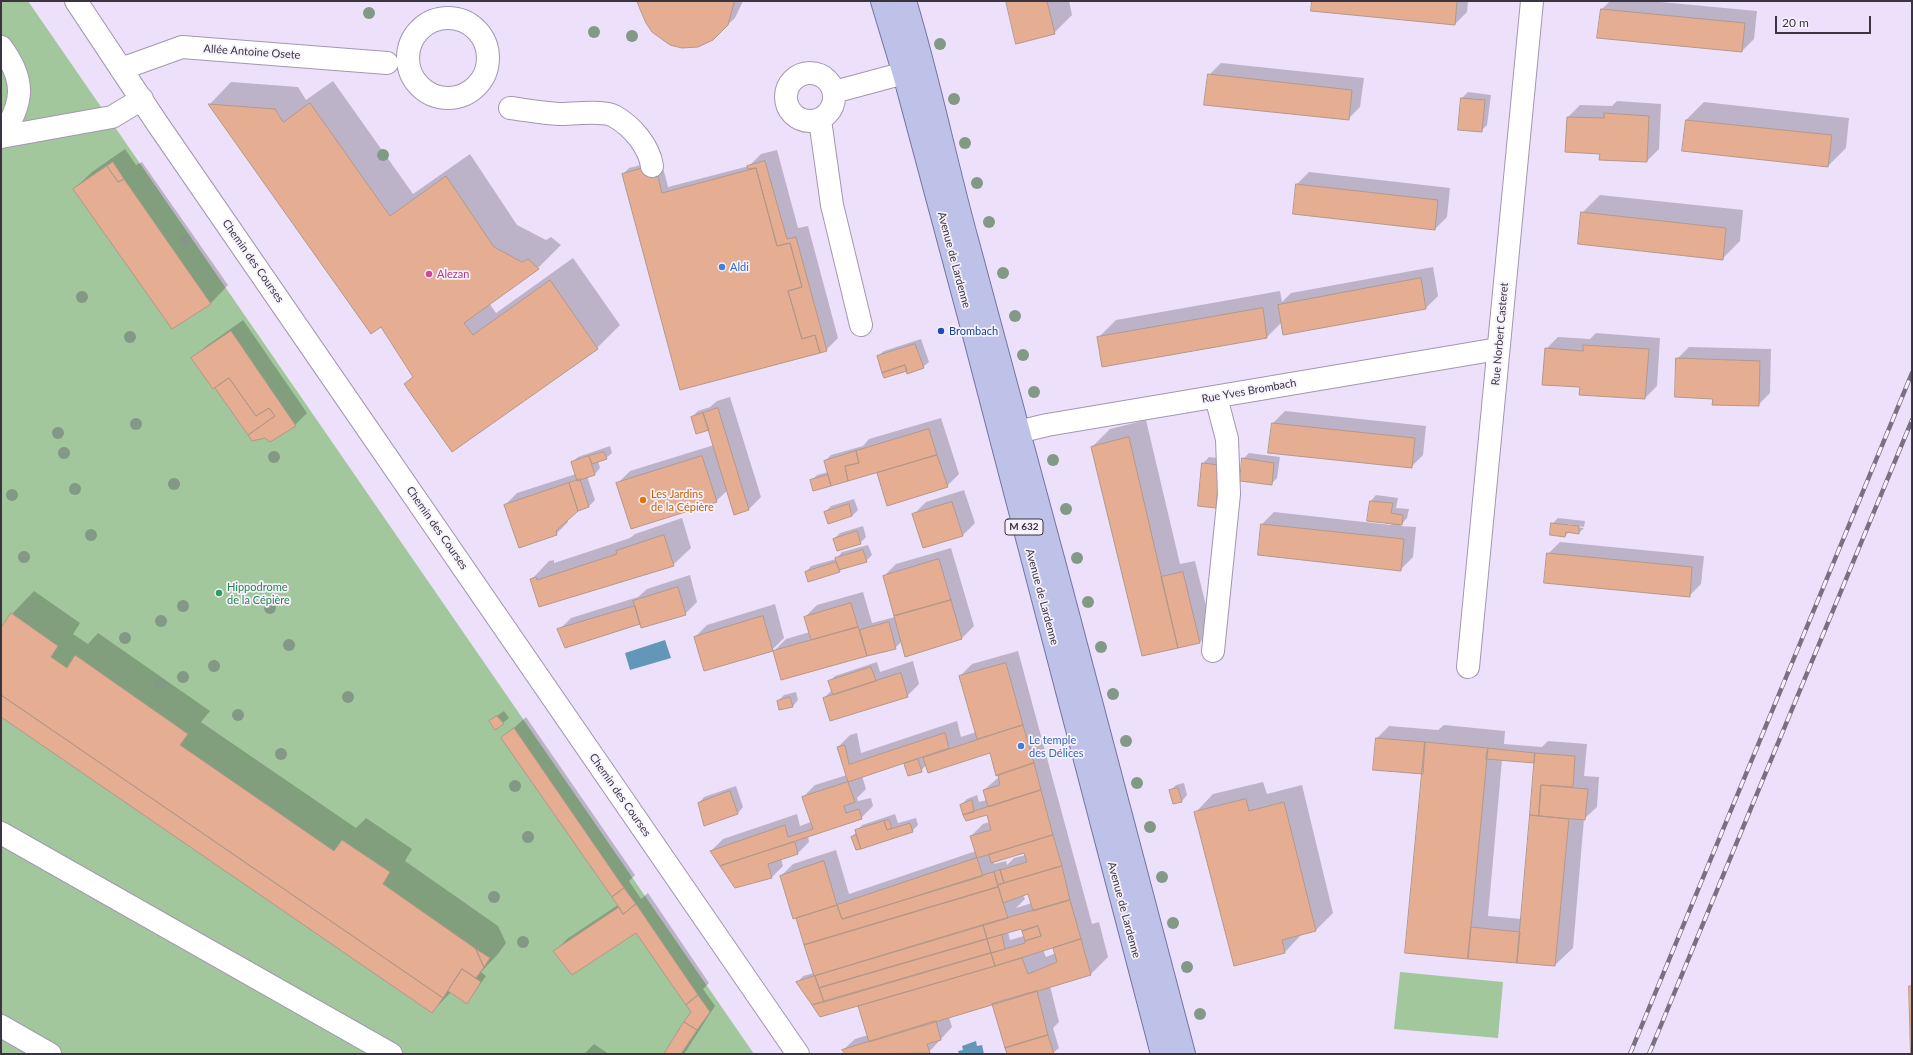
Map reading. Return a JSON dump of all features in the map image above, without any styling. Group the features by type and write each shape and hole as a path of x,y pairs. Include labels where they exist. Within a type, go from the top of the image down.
{"main road":[{"name":"Avenue de Lardenne","path":"882,1 914,71"},
{"name":"Avenue de Lardenne","path":"906,1 914,71 1010,434 1162,1054"},
{"name":"Avenue de Lardenne","path":"1010,434 1077,641 1184,1054"}],"street":[{"name":"Chemin des Courses","path":"76,1 121,69 798,1054"},
{"name":"Rue Norbert Casteret","path":"1468,667 1532,1"},
{"path":"412,42 387,63 428,92 449,98 460,96 471,91 479,83 485,74 488,63 488,52 484,39 475,28 464,21 452,18 439,19 428,23 418,31 412,42 409,53 409,65 413,76 419,85"},
{"path":"1,47 13,63 18,80 19,95 14,117 1,137 112,117 142,99"},
{"name":"Allée Antoine Osete","path":"121,69 182,47 387,63"},
{"path":"834,92 914,71"},
{"path":"810,73 825,78 834,92 835,100 832,108 820,120 812,122 803,121 796,117 790,111 786,103 788,86 796,77 810,73"},
{"path":"510,108 557,114 591,113 613,116 640,138 651,158 652,166"},
{"path":"820,120 832,206 861,325"},
{"name":"Rue Yves Brombach","path":"1010,434 1498,349"},
{"path":"1213,651 1229,494 1227,439 1216,397"},
{"path":"1,833 390,1054"},
{"path":"1,1026 50,1054"}],"green space":[{"name":"Hippodrome de la Cépière","path":"1,1 28,1 754,1054 1,1054"},
{"path":"1400,972 1503,982 1498,1038 1394,1029"}],"water":[{"path":"665,640 671,658 630,670 625,653"},
{"path":"976,1041 977,1046 982,1045 984,1054 959,1054 958,1051 963,1050 962,1046"}],"building":[{"path":"637,1 733,1 734,3 728,25 713,40 698,47 682,48 670,45 652,32 646,23"},
{"path":"1006,1 1047,1 1055,34 1016,44"},
{"path":"1312,1 1457,1 1455,25 1311,11"},
{"path":"1601,9 1745,23 1742,52 1597,38"},
{"path":"1208,74 1352,90 1349,120 1204,105"},
{"path":"1461,98 1485,100 1482,132 1458,130"},
{"name":"Alezan","path":"310,103 390,216 446,176 494,247 522,262 528,259 539,269 464,323 473,335 550,280 598,349 452,452 404,384 413,377 381,327 371,334 208,104 275,109 283,122"},
{"path":"1604,113 1649,116 1647,162 1599,160 1600,154 1565,152 1567,117 1604,118"},
{"path":"1686,120 1832,135 1828,167 1682,151"},
{"path":"765,161 787,239 796,237 827,351 820,353 815,335 802,339 788,291 802,287 790,243 777,246 756,168 748,169 747,166"},
{"path":"113,162 124,179 118,182 107,166"},
{"name":"Aldi","path":"655,165 662,193 756,168 777,246 790,243 802,287 788,291 802,339 815,335 820,353 680,390 622,174"},
{"path":"107,166 118,182 124,179 211,304 172,329 73,189"},
{"path":"1296,184 1438,200 1435,230 1293,214"},
{"path":"1581,212 1726,228 1723,260 1578,244"},
{"path":"1421,278 1426,309 1283,335 1278,305"},
{"path":"1263,308 1267,338 1102,367 1097,337"},
{"path":"231,331 296,426 270,442 265,438 252,441 248,435 275,416 269,408 256,416 229,378 213,389 191,358"},
{"path":"915,344 924,368 907,374 905,365 882,373 877,356"},
{"path":"1583,345 1649,349 1645,399 1579,395 1580,387 1542,385 1545,348 1583,351"},
{"path":"1676,358 1760,361 1759,406 1712,405 1713,399 1675,397"},
{"path":"905,365 907,371 884,378 882,373"},
{"path":"229,378 256,416 269,408 275,416 248,435 215,388"},
{"path":"718,408 749,510 734,515 703,413"},
{"path":"703,413 709,430 696,434 691,417"},
{"path":"1272,423 1415,438 1412,468 1268,453"},
{"path":"929,429 937,455 848,481 845,466 859,463 856,451"},
{"path":"1129,437 1178,648 1142,656 1091,447"},
{"path":"856,451 859,463 845,466 848,481 831,486 824,461"},
{"path":"604,452 607,459 592,464 589,456"},
{"path":"937,455 948,487 887,506 877,473"},
{"path":"589,456 595,475 577,481 571,462"},
{"path":"702,456 717,502 631,529 616,483"},
{"path":"1242,458 1274,463 1272,485 1240,481"},
{"path":"1202,463 1220,465 1216,508 1198,506"},
{"path":"828,475 831,486 813,491 810,480"},
{"path":"580,479 589,507 578,511 569,483"},
{"path":"569,483 578,511 556,531 557,535 519,548 504,505"},
{"path":"1370,501 1393,503 1391,513 1403,515 1402,525 1367,521"},
{"path":"952,502 963,536 923,548 912,514"},
{"path":"849,504 852,516 828,524 824,512"},
{"path":"1551,523 1579,526 1579,534 1566,532 1565,537 1550,535"},
{"path":"1261,524 1404,539 1401,571 1258,555"},
{"path":"857,531 861,544 837,551 833,539"},
{"path":"664,535 674,566 539,607 530,579 536,577 537,580 617,554 616,551"},
{"path":"863,550 867,562 839,570 835,558"},
{"path":"1547,553 1692,567 1690,597 1544,583"},
{"path":"939,559 951,600 894,616 883,576"},
{"path":"836,562 840,572 808,582 805,572"},
{"path":"1183,572 1200,643 1178,648 1161,577"},
{"path":"678,587 686,615 641,628 633,601"},
{"path":"951,600 962,639 905,657 894,616"},
{"path":"851,603 858,627 811,640 804,617"},
{"path":"635,606 640,624 565,648 557,629"},
{"path":"11,613 58,646 51,657 67,668 75,655 188,734 180,745 334,851 342,840 390,872 383,884 476,949 484,967 476,978 462,969 443,998 1,695 1,628"},
{"path":"763,616 773,651 704,671 694,637"},
{"path":"889,622 896,649 867,656 860,630"},
{"path":"858,627 867,656 781,680 773,651"},
{"path":"1006,663 1023,725 977,739 959,676"},
{"path":"871,667 876,681 833,695 828,681"},
{"path":"901,673 908,697 830,721 823,698"},
{"path":"1,695 443,998 432,1013 1,717"},
{"path":"790,697 793,707 779,710 777,701"},
{"path":"497,716 504,724 495,730 489,721"},
{"path":"1023,725 1034,763 996,776 990,753 928,773 923,758"},
{"path":"514,728 624,888 612,897 501,738"},
{"path":"945,733 949,748 848,782 837,747 845,745 849,764"},
{"path":"1376,738 1425,742 1423,774 1373,770"},
{"path":"1425,742 1488,748 1468,959 1405,953"},
{"path":"1488,748 1535,753 1534,763 1486,759"},
{"path":"1535,753 1575,756 1573,787 1541,785 1539,816 1530,815"},
{"path":"918,759 922,772 908,776 904,764"},
{"path":"1034,763 1041,790 988,807 983,790 1000,785 998,775"},
{"path":"848,782 855,802 844,806 846,813 859,809 862,819 720,866 710,851 785,825 788,837 813,829 802,797"},
{"path":"1541,785 1588,789 1585,820 1539,816"},
{"path":"1178,788 1182,802 1173,804 1169,790"},
{"path":"1041,790 1053,835 977,858 970,836 991,830 987,815 966,821 963,815"},
{"path":"730,791 738,814 704,826 698,803"},
{"path":"1246,799 1249,811 1284,802 1316,931 1282,940 1285,953 1234,966 1194,812"},
{"path":"972,800 974,812 963,815 960,805"},
{"path":"1530,815 1569,819 1555,966 1517,963"},
{"path":"889,820 892,828 887,830 884,821"},
{"path":"884,821 887,830 910,823 913,832 861,849 855,830"},
{"path":"856,835 861,849 856,850 851,837"},
{"path":"1053,835 1062,866 1004,883 1000,870 1027,862 1024,853 991,863 989,855"},
{"path":"795,842 798,854 768,864 772,878 735,888 720,866"},
{"path":"977,858 983,876 842,919 837,905"},
{"path":"824,861 837,905 793,919 780,876"},
{"path":"1062,866 1070,900 1033,911 1028,894 1003,903 998,885"},
{"path":"1000,870 1004,883 998,885 994,872"},
{"path":"994,872 998,887 804,945 796,918 837,905 842,919"},
{"path":"998,887 1008,918 814,976 804,945"},
{"path":"624,888 636,904 623,914 612,897"},
{"path":"1070,900 1081,939 995,966 991,953 1025,943 1025,941 1041,936 1038,926 1022,931 1021,929 987,939 983,925"},
{"path":"636,904 698,995 686,1005 636,933 572,975 553,951 619,907 623,914"},
{"path":"983,925 987,939 819,988 815,976"},
{"path":"1038,926 1041,936 1025,941 1022,931"},
{"path":"1471,927 1520,932 1517,963 1468,959"},
{"path":"1002,935 1005,949 991,953 987,939"},
{"path":"987,939 991,953 824,1002 819,988"},
{"path":"1081,939 1091,975 869,1042 858,1006 1022,958 1028,974 1057,962 1053,948"},
{"path":"476,949 490,958 484,967"},
{"path":"991,953 995,966 820,1017 812,1005"},
{"path":"462,969 481,982 467,1004 448,991"},
{"path":"815,976 824,1002 812,1005 796,982"},
{"path":"1909,986 1912,986 1912,1054 1911,1054"},
{"path":"1037,991 1048,1035 1005,1048 992,1004"},
{"path":"698,995 710,1012 697,1030 684,1022 691,1012 686,1005"},
{"path":"936,1021 941,1040 927,1044 930,1053 845,1054 842,1050"},
{"path":"684,1022 697,1030 681,1054 664,1054"},
{"path":"1048,1035 1054,1054 1007,1054 1005,1048"}],"railway":[{"path":"1630,1054 1912,373"},
{"path":"1649,1054 1912,420"}],"place":[{"name":"Aldi","path":"722,267"},
{"name":"Alezan","path":"429,274"},
{"name":"Brombach","path":"941,331"},
{"name":"Les Jardins de la Cépière","path":"643,500"},
{"name":"Hippodrome de la Cépière","path":"219,593"},
{"name":"Le temple des Délices","path":"1021,746"}]}
